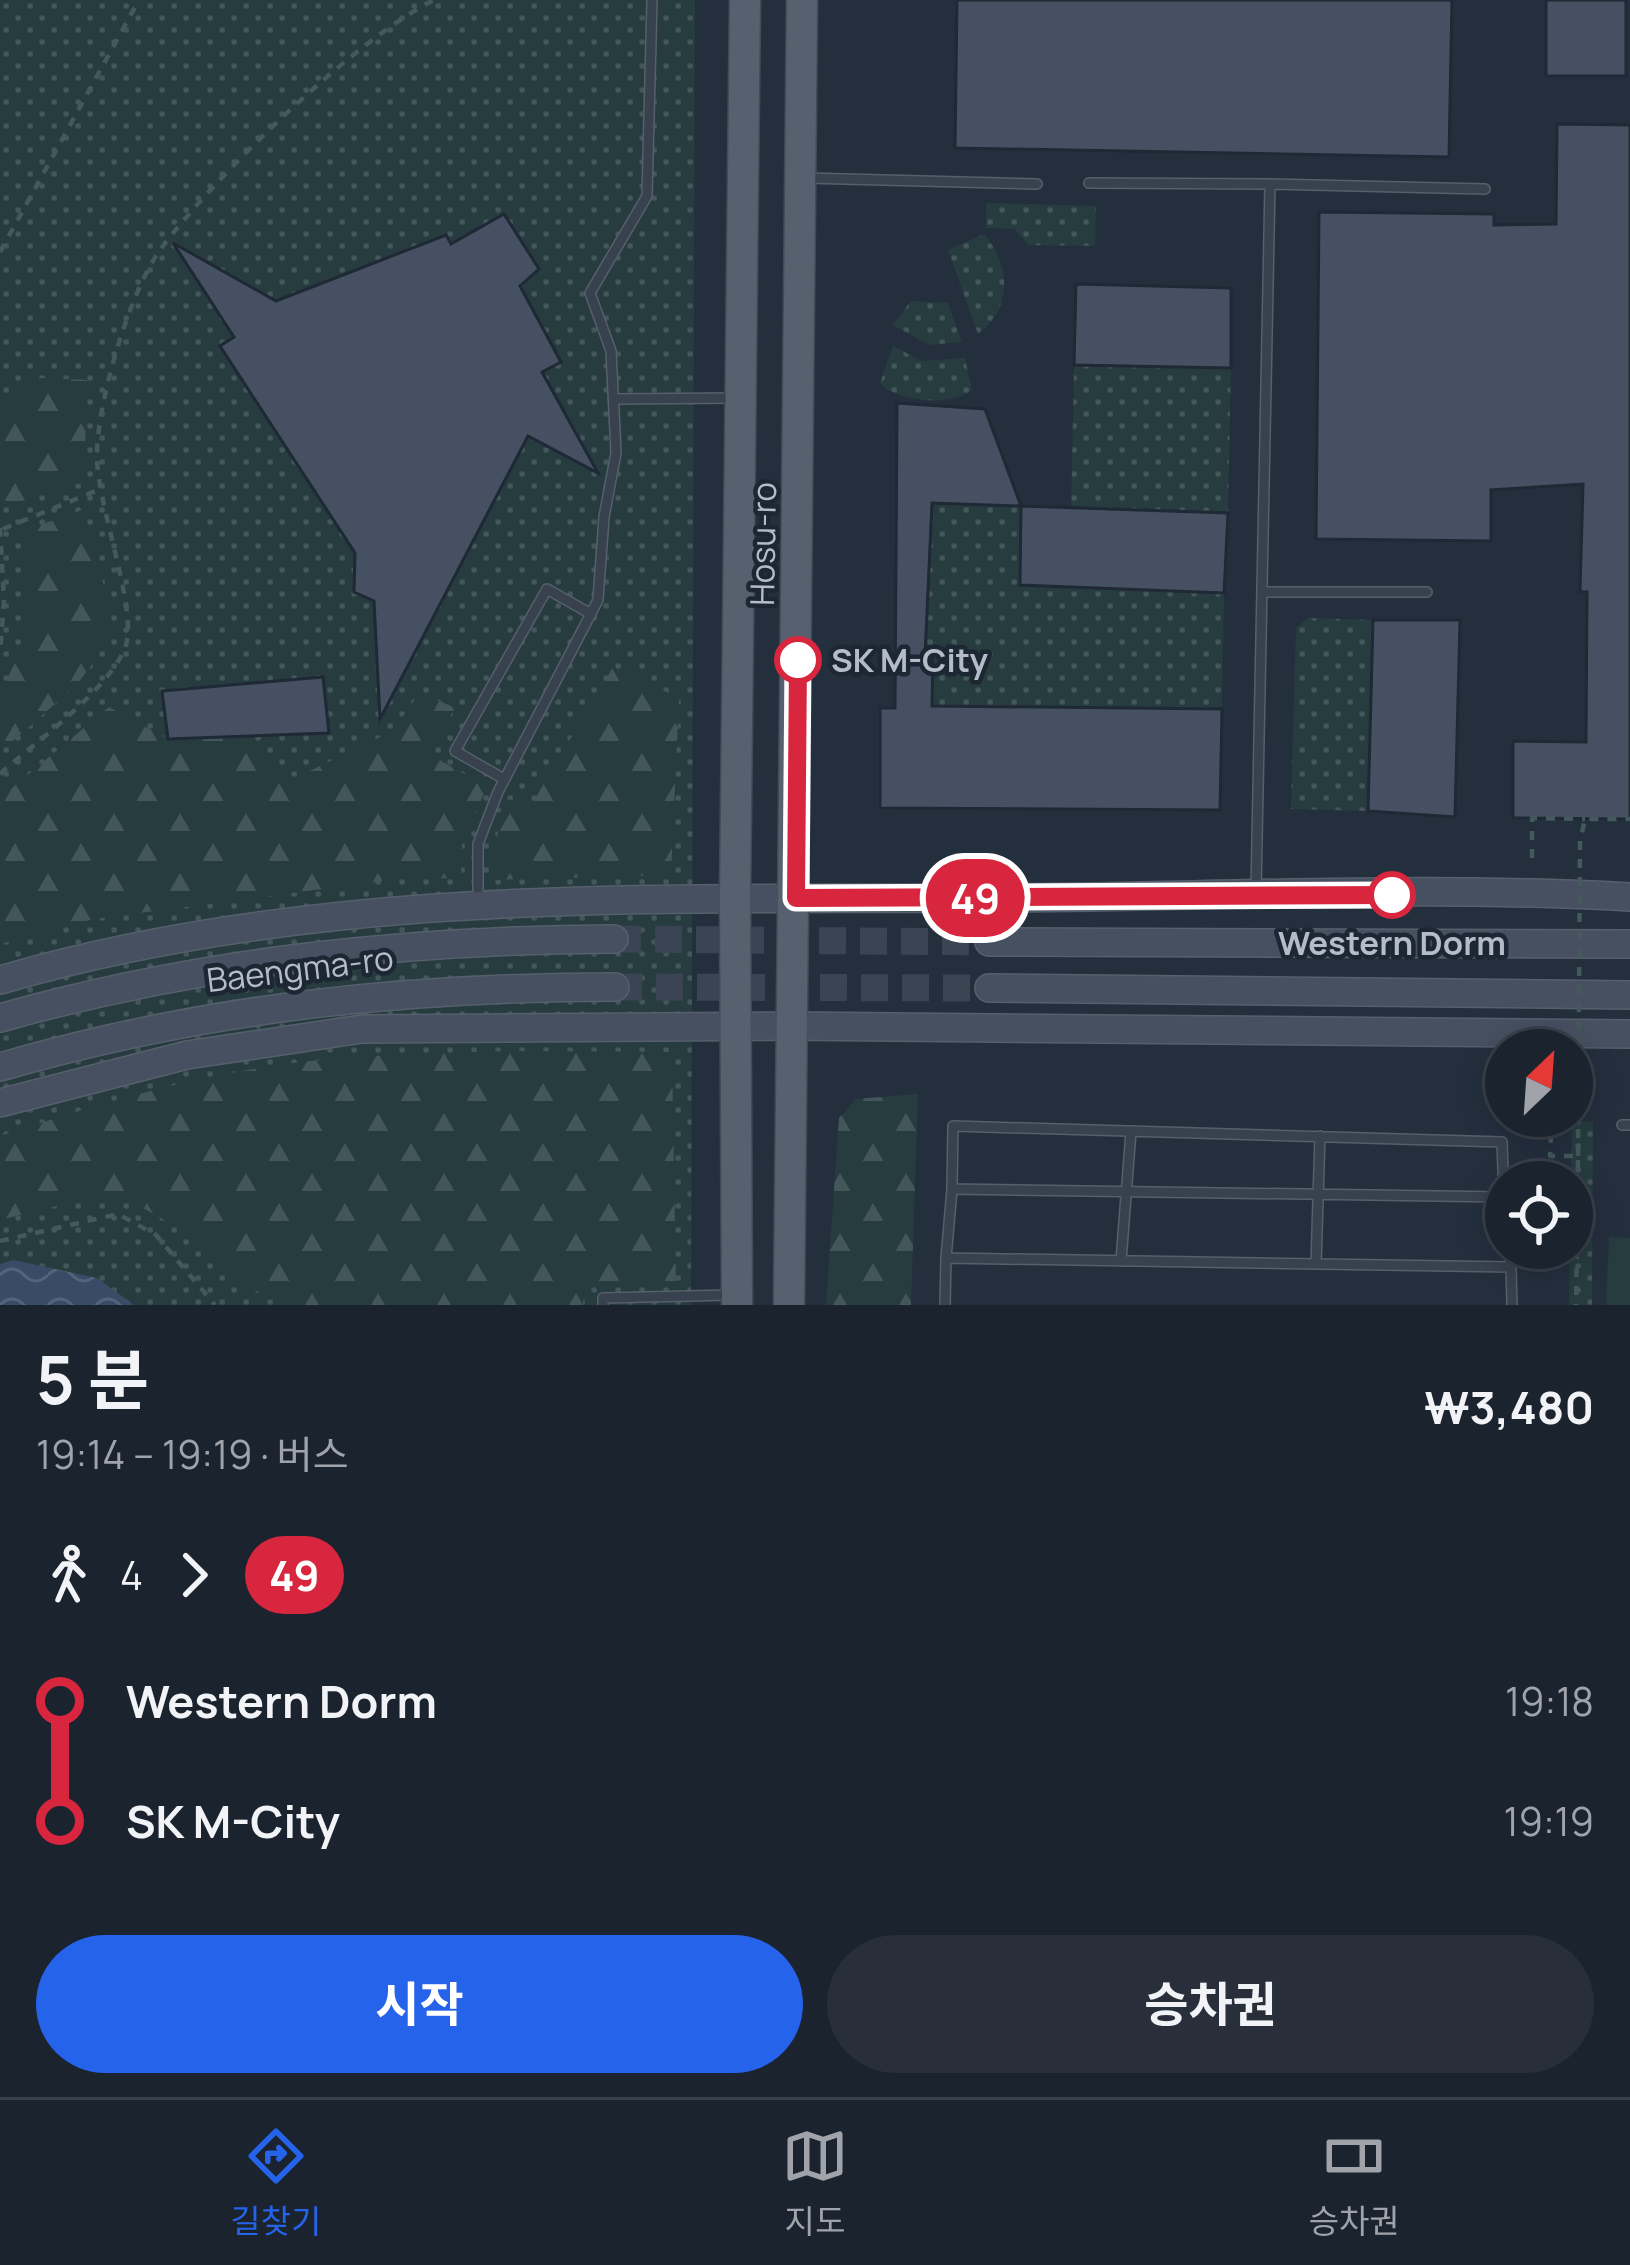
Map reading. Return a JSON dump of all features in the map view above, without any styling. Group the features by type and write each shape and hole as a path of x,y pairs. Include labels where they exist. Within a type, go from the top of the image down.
{"main road":[{"name":"Hosu-ro","path":"737,1300 735,898 745,0"},
{"name":"Hosu-ro","path":"789,1305 802,0"},
{"path":"0,980 214,931 354,913 478,905 735,898 1630,897"},
{"name":"Baengma-ro","path":"0,1018 258,960 447,942 614,939"},
{"path":"989,942 1630,944"},
{"name":"Baengma-ro","path":"0,1067 142,1029 280,1004 454,989 616,987"},
{"path":"989,988 1630,995"},
{"path":"0,1103 187,1055 362,1029 793,1026 1630,1034"}],"lane":[{"path":"478,905 478,844 505,779 598,600 604,517 616,453 611,351 590,293 647,196 652,0"},
{"path":"800,178 1037,184"},
{"path":"1089,183 1485,189"},
{"path":"1256,896 1270,184"},
{"path":"614,399 741,398"},
{"path":"505,779 454,751 547,589 591,614"},
{"path":"1262,592 1427,592"},
{"path":"945,1305 953,1126 1502,1142 1503,1161"},
{"path":"1121,1261 1130,1191 1131,1131"},
{"path":"1316,1264 1320,1136"},
{"path":"952,1189 1485,1197"},
{"path":"946,1258 1485,1267"},
{"path":"1511,1269 1512,1305"},
{"path":"603,1305 603,1298 737,1300"}],"path":[{"path":"0,252 139,0"},
{"path":"0,774 102,681 126,645 130,622 98,490 104,404 157,254 217,184 308,96 434,0"},
{"path":"0,654 0,529 98,490"},
{"path":"1532,858 1532,818 1630,819"},
{"path":"1576,1305 1577,868 1585,819"},
{"path":"1551,1137 1550,1156 1578,1156"},
{"path":"0,1241 118,1214 156,1235 215,1305"}],"green space":[{"path":"0,0 695,0 691,1305 0,1305"},
{"path":"986,203 1096,206 1095,246 1028,245 1015,229 986,228"},
{"path":"984,234 999,259 1004,286 998,312 978,334 948,250"},
{"path":"911,301 948,303 962,342 929,345 893,325"},
{"path":"893,346 922,361 965,358 972,390 939,400 912,398 888,389 880,383"},
{"path":"1074,365 1231,368 1228,513 1071,509"},
{"path":"42,378 87,380 84,482 6,506 0,491 0,410 21,385"},
{"path":"932,503 1021,506 1021,585 1224,593 1222,709 932,706 933,659 925,656"},
{"path":"82,510 105,593 103,645 72,688 8,746 0,740 0,696 27,633 26,530"},
{"path":"1308,618 1373,620 1368,811 1291,809 1296,628"},
{"path":"613,667 679,698 671,875 493,880 494,845 509,799 529,809"},
{"path":"420,692 455,708 429,754 487,787 462,842 461,879 414,877 93,919 0,944 0,798 109,707 168,739 242,736 295,778 393,731"},
{"path":"505,1051 672,1052 676,1285 584,1284 583,1305 280,1305 225,1271 196,1238 134,1203 104,1194 0,1220 0,1136 118,1100 240,1071 344,1058"},
{"path":"918,1094 911,1305 826,1305 839,1118 856,1099"},
{"path":"1572,1137 1593,1137 1593,1161 1571,1161"},
{"path":"1609,1237 1630,1238 1630,1305 1606,1305"},
{"path":"1570,1269 1592,1269 1592,1305 1569,1305"}],"water":[{"path":"13,1260 97,1278 134,1305 0,1305 0,1264"}],"building":[{"path":"957,0 1452,0 1449,157 955,148"},
{"path":"1546,0 1626,0 1626,76 1546,76"},
{"path":"1557,124 1630,125 1630,819 1513,818 1513,741 1586,742 1587,592 1580,592 1583,484 1491,490 1491,541 1316,539 1319,212 1494,214 1494,225 1556,224"},
{"path":"504,214 539,269 520,286 561,362 542,372 598,473 528,436 380,719 374,601 354,592 355,553 220,346 234,337 173,243 276,301 446,235 451,244"},
{"path":"1076,284 1231,288 1231,368 1074,365"},
{"path":"897,403 985,409 1021,506 932,503 925,656 933,658 932,706 1222,709 1220,810 880,808 880,708 895,708"},
{"path":"1021,506 1228,513 1224,593 1020,585"},
{"path":"1373,620 1460,620 1455,817 1368,811"},
{"path":"323,677 329,733 168,739 162,691"}],"tunnel":[{"path":"614,939 989,942"},
{"path":"615,987 989,988"}],"bus line":[{"name":"49","path":"798,660 796,898 1392,895"}],"place":[{"name":"SK M-City","path":"798,660"},
{"name":"Western Dorm","path":"1392,895"}]}
